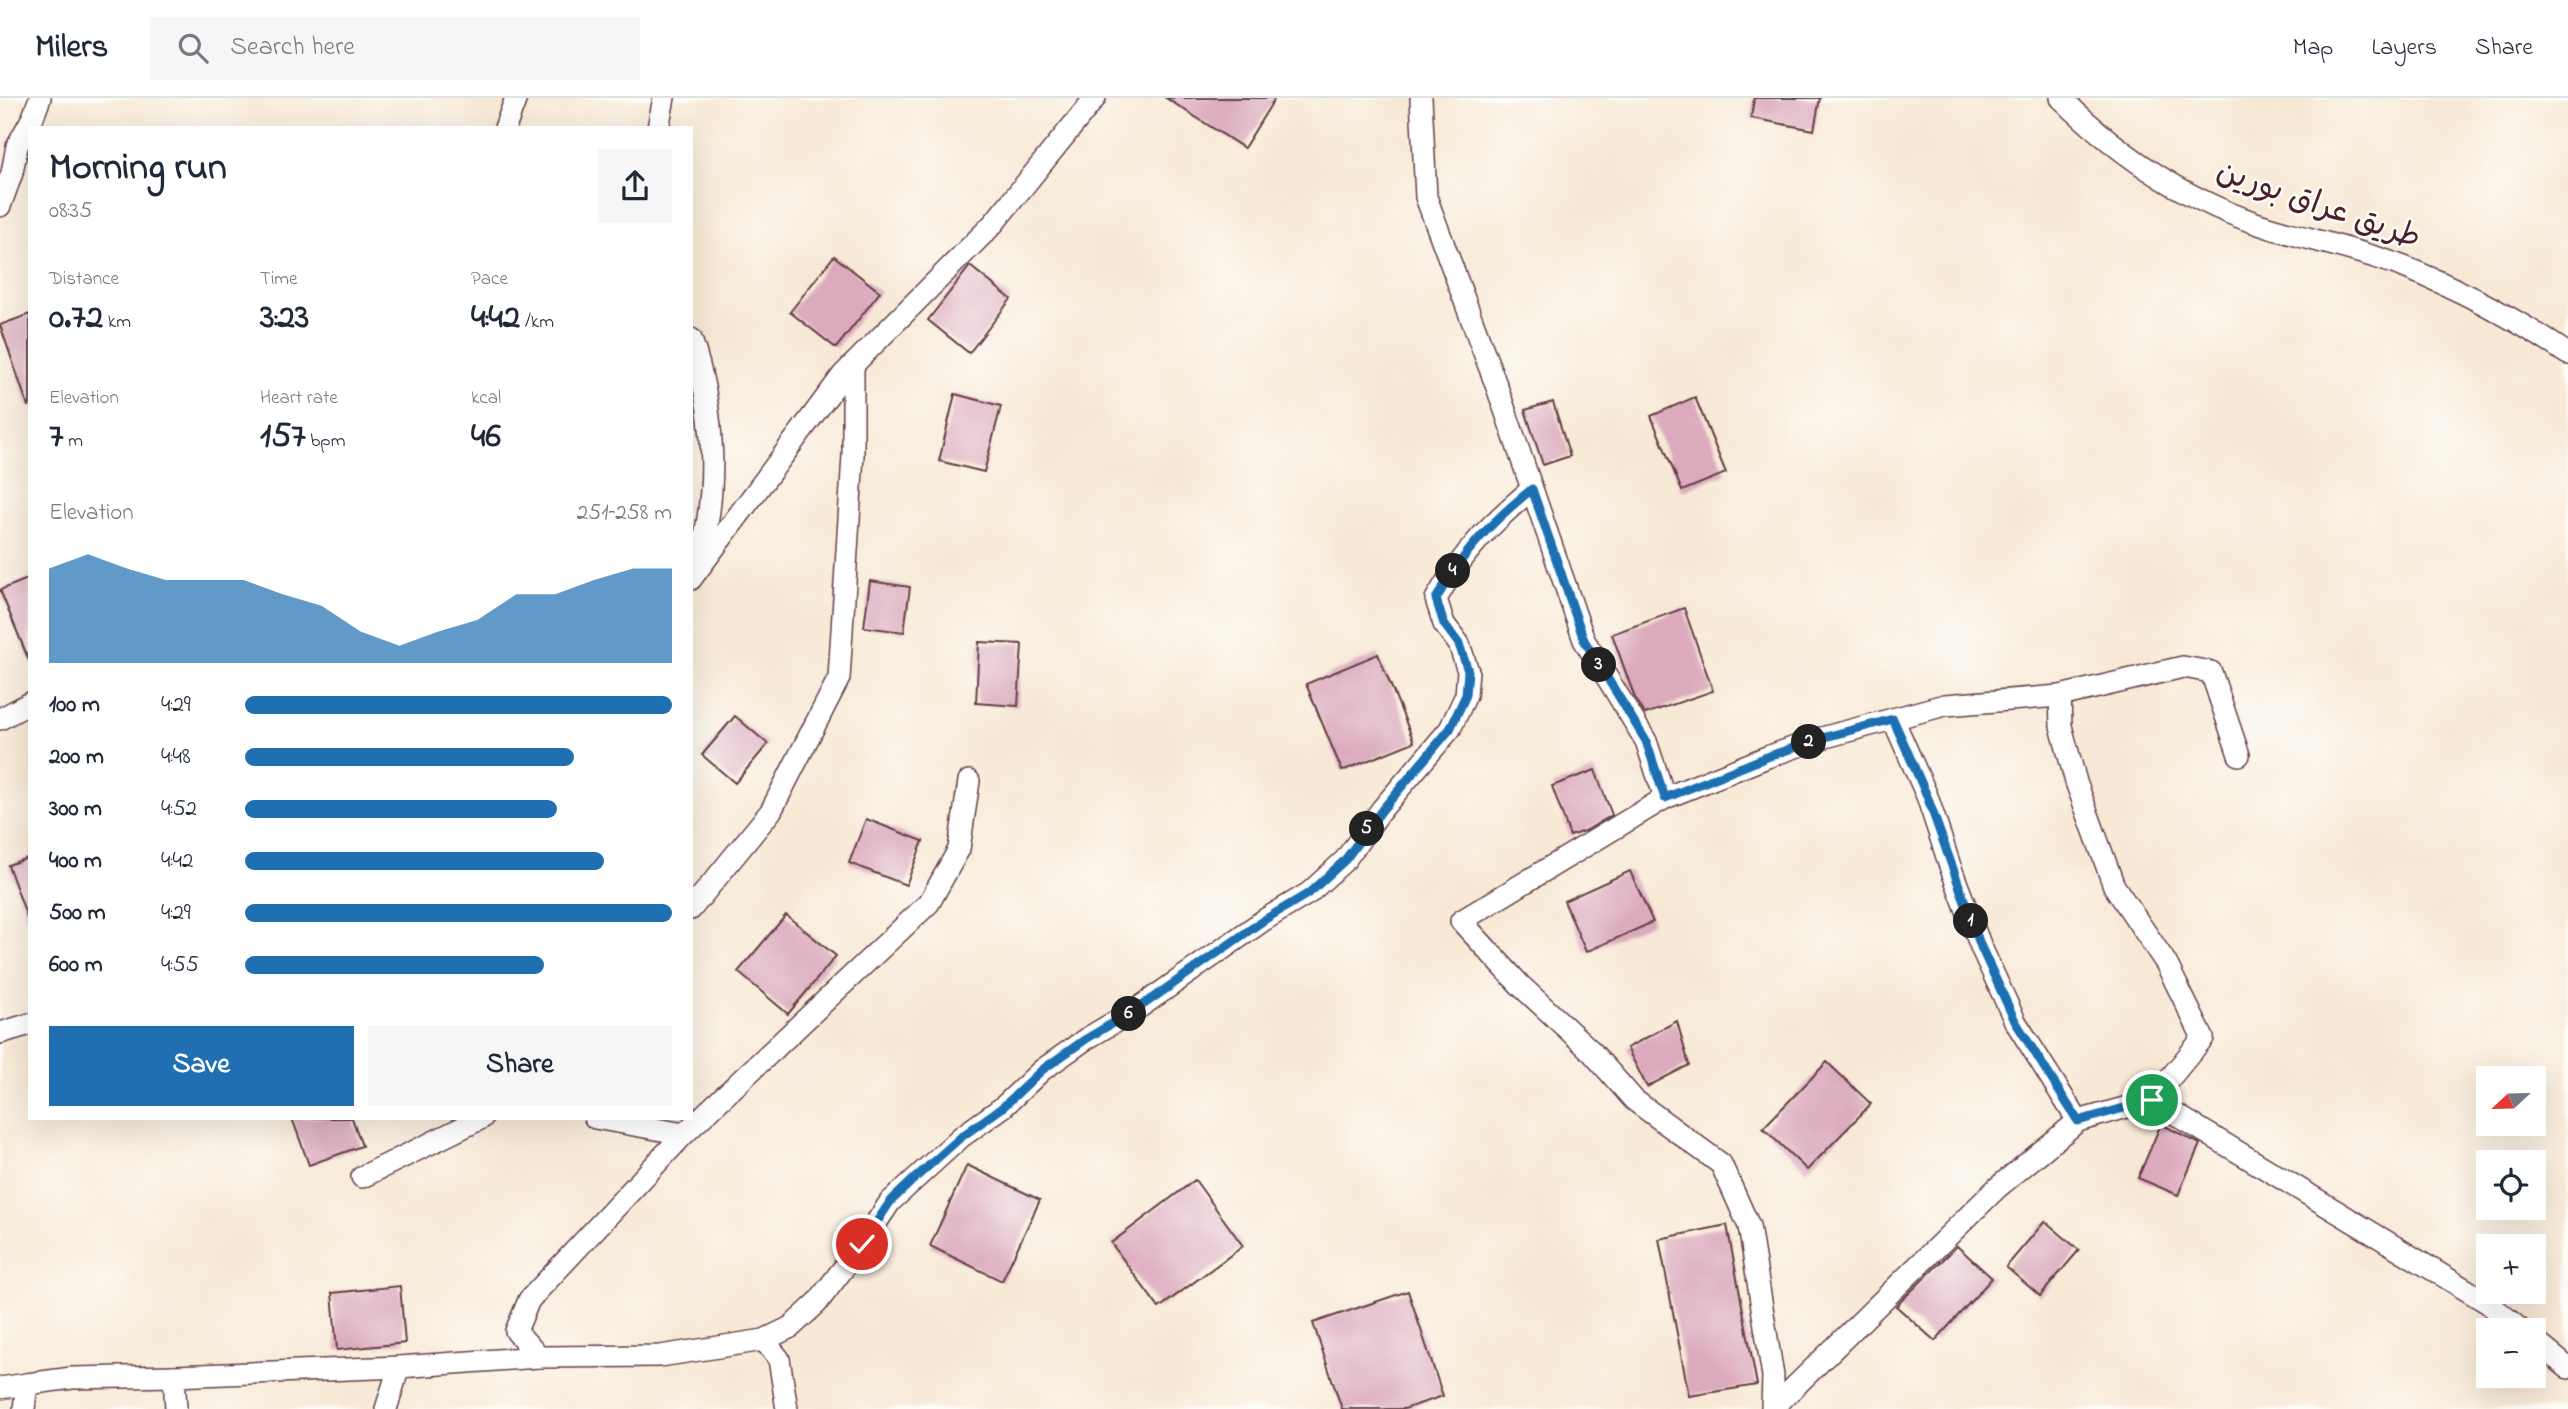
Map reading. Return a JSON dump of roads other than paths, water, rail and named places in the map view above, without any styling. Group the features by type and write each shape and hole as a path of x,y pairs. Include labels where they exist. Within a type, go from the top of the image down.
{"street":[{"path":"0,206 12,173 8,141 33,117 40,98"},
{"path":"506,126 516,98"},
{"path":"658,126 664,98"},
{"path":"693,576 853,365 993,224 1095,98"},
{"path":"1421,98 1426,197 1498,390 1584,640 1646,741 1665,798"},
{"name":"طريق عراق بورين","path":"2061,98 2127,157 2196,198 2255,223 2352,250 2427,277 2498,311 2568,354"},
{"path":"693,346 709,400 712,464 707,531 693,576"},
{"path":"693,907 771,811 839,678 853,455 853,365"},
{"path":"0,1388 72,1378 399,1367 539,1357 660,1356 764,1340 791,1327 817,1303 890,1202 961,1137 1003,1107 1042,1070 1086,1039 1140,1007 1264,920 1309,893 1345,860 1382,810 1450,729 1466,695 1468,671 1459,644 1444,624 1436,599 1448,578 1487,528 1532,489"},
{"path":"2060,696 2061,726 2076,782 2114,886 2166,963 2203,1038 2152,1100 2078,1121 1997,1188 1772,1409 1773,1376 1749,1226 1721,1164 1634,1100 1591,1051 1520,985 1461,921 1665,798 1818,739 1945,705 2060,696 2183,667 2211,672 2239,755"},
{"path":"0,719 28,704"},
{"path":"1893,719 1927,796 1972,924 2003,997 2015,1021 2078,1121"},
{"path":"539,1357 516,1331 528,1300 684,1134 929,903 959,849 969,780"},
{"path":"0,1033 28,1025"},
{"path":"2152,1100 2488,1303 2506,1318"},
{"path":"362,1177 478,1120"},
{"path":"606,1120 684,1134"},
{"path":"764,1340 779,1359 787,1409"},
{"path":"2546,1350 2568,1368"},
{"path":"386,1409 399,1367"},
{"path":"174,1376 176,1409"},
{"path":"24,1409 27,1384"}]}
